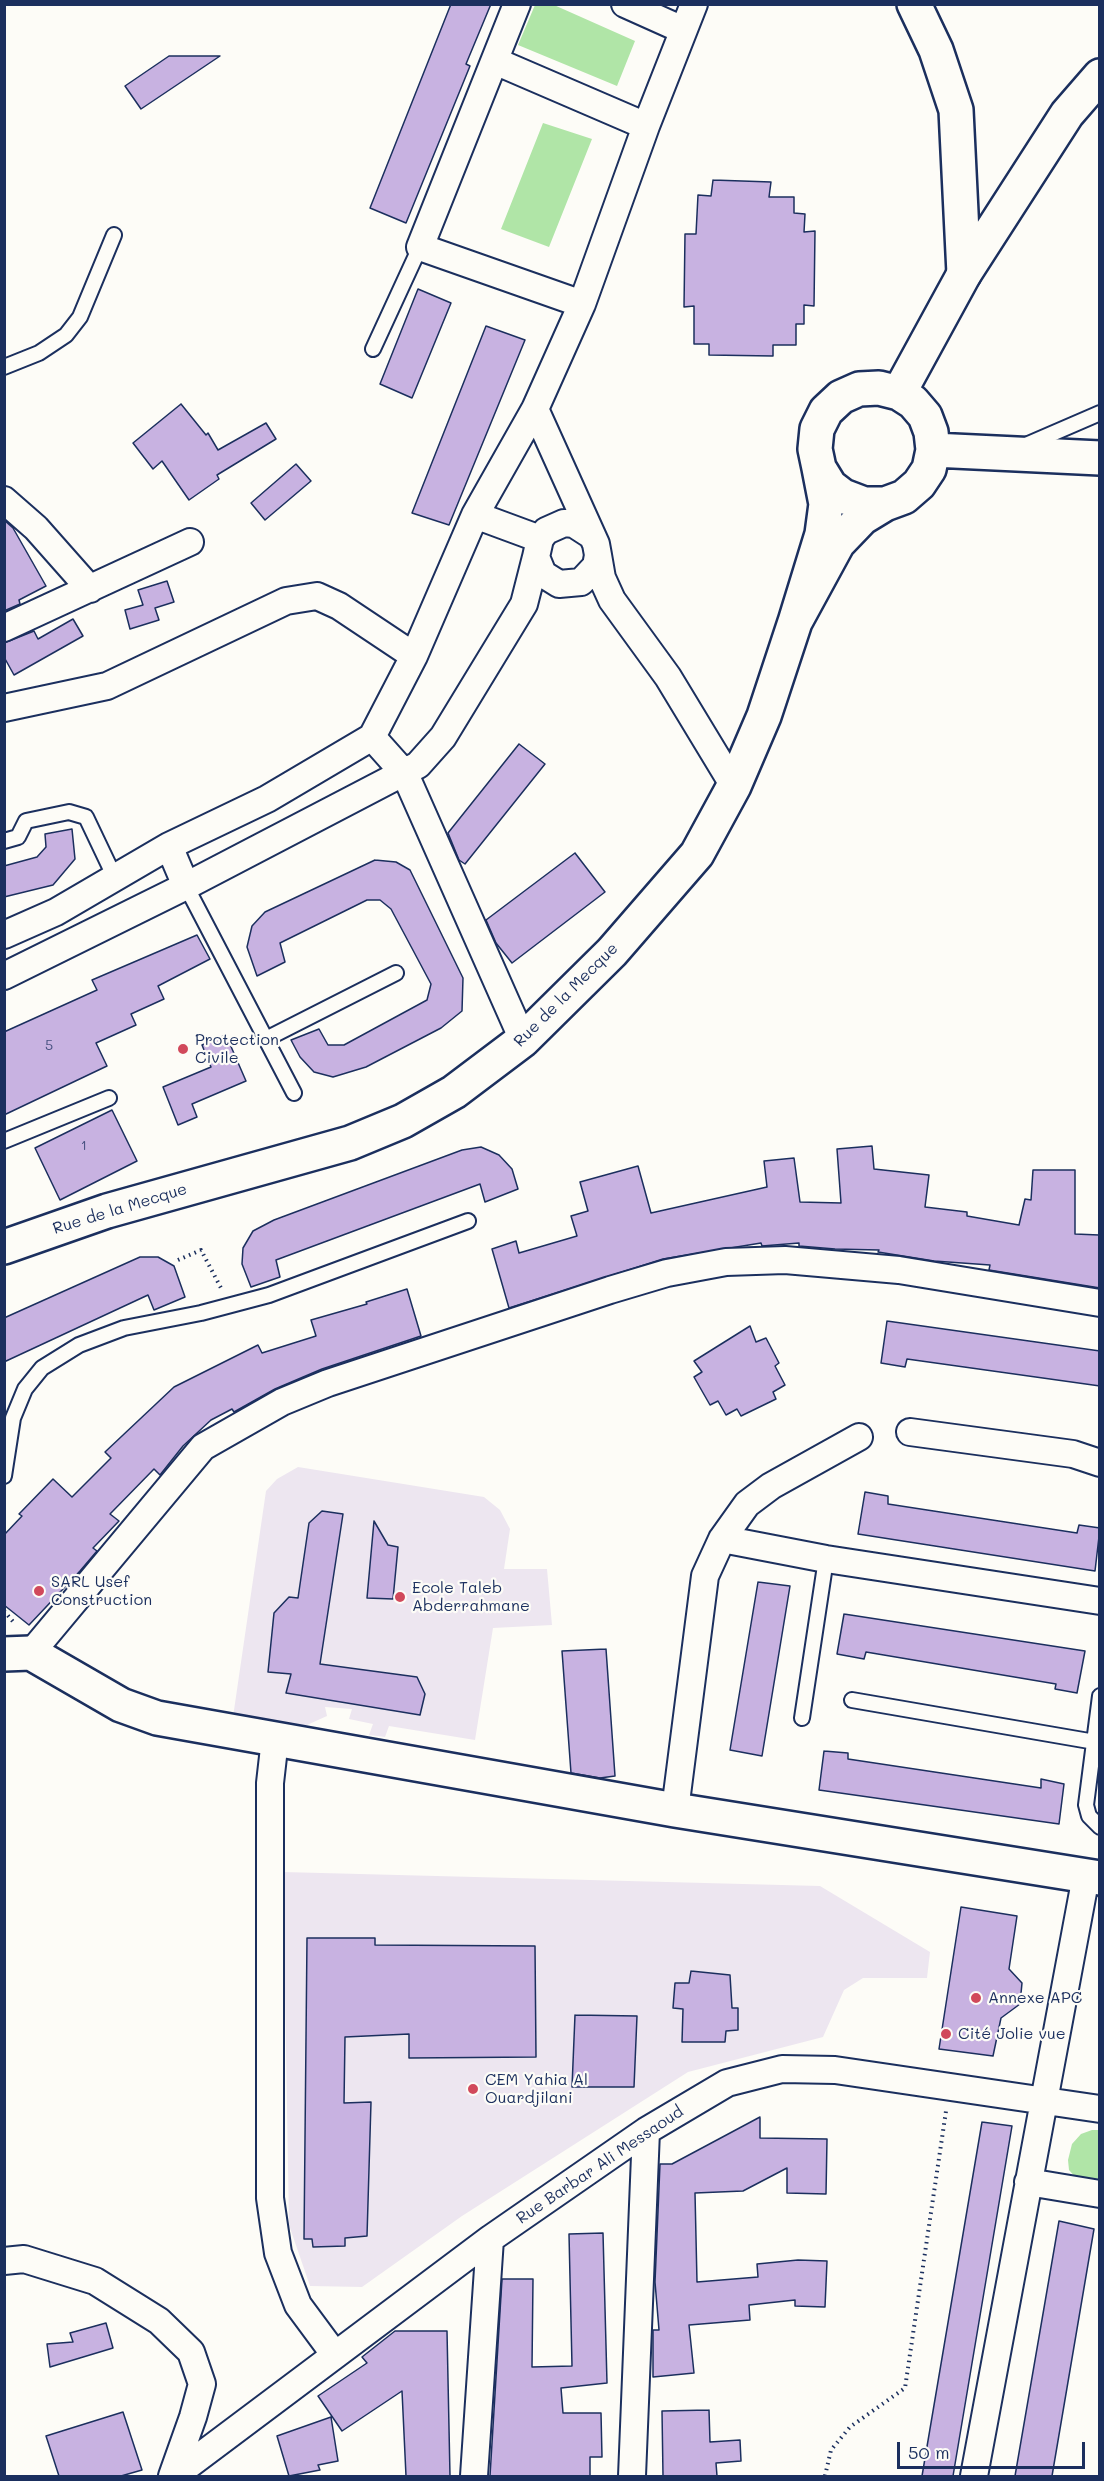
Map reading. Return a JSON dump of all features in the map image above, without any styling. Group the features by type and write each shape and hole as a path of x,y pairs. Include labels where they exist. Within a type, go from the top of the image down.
{"main road":[{"path":"914,4 936,50 956,111 964,274"},
{"path":"899,393 964,274 1067,114 1100,76"},
{"path":"879,388 899,393 913,402 925,416 932,432 933,450 929,469 919,484 904,497 885,504 862,519 838,543 795,622 822,534 826,504 815,449 818,429 826,411 841,397 860,389 879,388"},
{"path":"933,450 1100,458"},
{"path":"819,468 830,486 843,496 864,504 885,504"},
{"name":"Rue de la Mecque","path":"4,1247 107,1211 350,1143 403,1121 454,1092 523,1041 612,952 697,854 734,786 764,716 795,622"},
{"path":"18,1654 121,1705 157,1718 675,1810 1093,1877"}],"street":[{"path":"517,4 420,247 582,304"},
{"path":"625,4 683,30"},
{"path":"4,935 56,912 169,846 267,799 372,737 414,656 475,515 535,409 582,304 646,126 694,4"},
{"path":"495,61 646,126"},
{"path":"535,409 595,545 602,578 612,600 668,677 734,786"},
{"path":"4,500 36,528 90,589"},
{"path":"475,515 538,548"},
{"path":"4,976 405,774 427,757 443,737 524,604 538,548 546,531 564,523 574,524 595,545 596,566 589,575 540,592 524,604"},
{"path":"4,628 190,542"},
{"path":"538,548 543,574 564,585 591,590 612,600"},
{"path":"4,708 107,686 286,602 316,596 339,606 414,656"},
{"path":"372,737 405,774 523,1041"},
{"path":"169,846 186,886"},
{"path":"18,1654 203,1447 282,1402 328,1383 588,1297 667,1273 726,1262 785,1260 899,1270 1100,1303"},
{"path":"910,1432 1073,1454 1100,1463"},
{"path":"675,1810 705,1576 722,1539 747,1504 771,1486 859,1437"},
{"path":"722,1539 825,1559 1100,1601"},
{"path":"275,1739 270,1783 270,2198 278,2253 298,2305 335,2355"},
{"path":"974,2476 1043,2099 1093,1877"},
{"name":"Rue Barbar Ali Messaoud","path":"173,2476 490,2239 646,2131 727,2083 782,2069 835,2070 1100,2109"},
{"path":"632,2476 646,2131"},
{"path":"1028,2182 1100,2194"},
{"path":"474,2476 490,2239"},
{"path":"4,2261 24,2259 95,2281 159,2321 191,2352 202,2384 173,2476"}],"lane":[{"path":"4,367 39,353 66,335 80,317 114,235"},
{"path":"373,349 420,247"},
{"path":"1008,454 1100,412"},
{"path":"4,842 18,837 26,821 69,812 86,817 115,878"},
{"path":"186,886 294,1092"},
{"path":"266,1039 396,973"},
{"path":"4,1141 109,1098"},
{"path":"4,1476 13,1418 25,1389 42,1368 79,1345 124,1328 269,1296 468,1221"},
{"path":"802,1718 825,1559"},
{"path":"1100,1696 1086,1805 1089,1816 1100,1827"},
{"path":"852,1700 1095,1742"}],"path":[{"path":"178,1260 201,1250 230,1306"},
{"path":"825,2476 831,2450 850,2427 905,2388 950,2086"}],"shaded area":[{"name":"Ecole Taleb Abderrahmane","path":"298,1467 484,1497 500,1510 510,1529 504,1569 547,1569 552,1625 493,1628 475,1740 389,1726 385,1737 369,1735 373,1724 349,1719 352,1709 325,1707 327,1716 298,1729 233,1717 266,1491 277,1479"},
{"name":"CEM Yahia Al Ouardjilani","path":"283,1872 820,1886 930,1952 927,1978 863,1978 844,1990 823,2037 688,2072 462,2216 362,2287 310,2286 289,2225"}],"green space":[{"path":"535,5 554,5 635,41 617,86 518,45"},
{"path":"543,123 592,139 549,247 501,229"},
{"path":"1099,2130 1099,2184 1077,2179 1069,2170 1068,2160 1072,2144 1081,2134"}],"building":[{"path":"451,4 491,4 466,64 470,66 406,223 370,208"},
{"path":"169,56 220,56 141,109 125,86"},
{"path":"713,180 771,182 769,197 794,197 794,213 805,214 804,232 815,231 814,306 804,305 804,324 796,324 796,345 773,345 773,356 709,355 709,344 694,344 694,306 684,307 685,234 696,234 698,195 711,196"},
{"path":"418,289 451,303 412,398 380,384"},
{"path":"486,326 525,340 449,525 412,513"},
{"path":"181,404 206,435 208,433 218,450 266,423 276,439 217,475 219,479 189,500 162,461 153,469 133,443"},
{"path":"296,464 311,481 265,520 251,503"},
{"path":"4,520 13,528 46,586 19,600 20,604 4,611"},
{"path":"167,581 174,602 155,608 159,620 130,629 125,610 143,605 138,590"},
{"path":"73,619 83,636 14,675 4,657 4,643 34,631 38,639"},
{"path":"519,744 545,764 465,864 459,860 448,833"},
{"path":"72,829 75,859 53,885 4,897 4,866 37,857 46,847 45,834"},
{"path":"575,853 605,892 512,963 496,943 486,920"},
{"path":"375,860 396,862 410,870 463,978 462,1011 441,1028 366,1067 333,1077 314,1072 300,1057 291,1040 319,1029 328,1045 344,1045 427,1000 431,984 391,909 380,900 367,900 280,943 285,962 257,976 247,947 252,926 265,912"},
{"path":"197,935 210,959 158,986 164,999 131,1014 136,1025 96,1043 107,1066 4,1115 4,1032 97,990 92,980"},
{"path":"226,1035 246,1081 192,1104 197,1117 178,1125 163,1087 211,1067 202,1045"},
{"path":"112,1110 137,1161 60,1200 35,1148"},
{"path":"872,1146 874,1169 929,1175 925,1207 967,1212 967,1216 1019,1225 1025,1199 1031,1200 1033,1170 1075,1170 1075,1234 1099,1235 1100,1288 989,1270 990,1265 934,1261 878,1252 879,1250 799,1246 799,1243 762,1246 761,1243 663,1259 509,1308 492,1249 516,1241 519,1253 577,1236 571,1216 588,1211 580,1182 638,1166 651,1213 767,1187 764,1161 794,1158 800,1202 841,1203 837,1149"},
{"path":"481,1147 499,1155 512,1169 518,1189 485,1202 480,1184 276,1260 280,1277 251,1287 242,1264 243,1248 253,1231 274,1220 462,1150"},
{"path":"140,1257 158,1257 174,1266 185,1297 154,1310 148,1295 4,1362 4,1318"},
{"path":"407,1289 421,1336 322,1369 275,1389 234,1412 232,1409 211,1420 183,1446 160,1475 154,1469 110,1514 119,1521 93,1548 97,1551 80,1571 29,1625 4,1605 4,1535 22,1516 19,1514 53,1479 72,1497 111,1458 105,1452 174,1387 258,1345 262,1353 316,1336 311,1320 367,1304 366,1302"},
{"path":"887,1321 1100,1351 1100,1386 907,1359 905,1367 881,1363"},
{"path":"750,1326 756,1342 766,1338 779,1363 775,1366 785,1385 773,1392 776,1399 741,1416 737,1409 726,1415 718,1401 710,1405 694,1377 702,1372 694,1361"},
{"path":"865,1492 888,1496 888,1504 1077,1533 1079,1525 1100,1528 1095,1571 858,1534"},
{"path":"322,1511 343,1514 320,1664 417,1677 425,1694 420,1715 286,1693 291,1674 268,1672 274,1613 289,1597 298,1598 309,1523"},
{"path":"374,1521 388,1545 398,1547 393,1599 367,1598"},
{"path":"758,1582 790,1586 762,1756 730,1750"},
{"path":"844,1614 1085,1651 1077,1693 1055,1689 1056,1684 866,1652 864,1659 837,1654"},
{"path":"606,1649 615,1776 600,1778 571,1773 562,1651"},
{"path":"824,1751 848,1753 848,1759 1041,1788 1041,1779 1064,1784 1059,1824 819,1790"},
{"path":"961,1907 1017,1916 1009,1969 1022,1983 1020,2004 1001,2018 993,2056 939,2049"},
{"path":"307,1938 375,1938 375,1945 535,1946 536,2057 409,2058 409,2034 345,2037 344,2103 371,2102 367,2236 345,2238 345,2246 313,2247 312,2239 304,2239"},
{"path":"691,1971 730,1975 732,2008 738,2008 738,2030 726,2031 725,2042 682,2042 683,2009 673,2008 675,1983 689,1983"},
{"path":"575,2015 637,2016 634,2087 572,2087"},
{"path":"760,2117 760,2138 827,2139 826,2194 787,2193 787,2168 743,2191 695,2193 697,2282 758,2277 757,2264 798,2260 827,2261 825,2307 795,2306 795,2300 749,2305 750,2320 689,2325 694,2373 653,2377 653,2330 659,2330 655,2282 660,2164 672,2164"},
{"path":"982,2122 1012,2126 953,2476 922,2476"},
{"path":"1059,2221 1094,2229 1052,2476 1015,2476"},
{"path":"603,2233 607,2383 561,2388 563,2413 601,2413 602,2457 590,2457 590,2476 490,2476 502,2279 533,2279 532,2367 572,2366 569,2234"},
{"path":"106,2323 113,2348 50,2367 47,2344 73,2342 70,2333"},
{"path":"395,2331 447,2331 450,2476 406,2476 402,2391 342,2431 318,2396 367,2363 362,2357"},
{"path":"709,2410 710,2442 740,2440 741,2461 716,2463 717,2476 663,2476 662,2411"},
{"path":"123,2412 142,2470 121,2476 59,2476 46,2436"},
{"path":"331,2417 338,2461 318,2465 320,2470 289,2476 277,2436"}],"place":[{"name":"Protection Civile","path":"183,1049"},
{"name":"SARL Usef Construction","path":"39,1591"},
{"name":"Ecole Taleb Abderrahmane","path":"400,1597"},
{"name":"Annexe APC","path":"976,1998"},
{"name":"Cité Jolie vue","path":"946,2034"},
{"name":"CEM Yahia Al Ouardjilani","path":"473,2089"}]}
